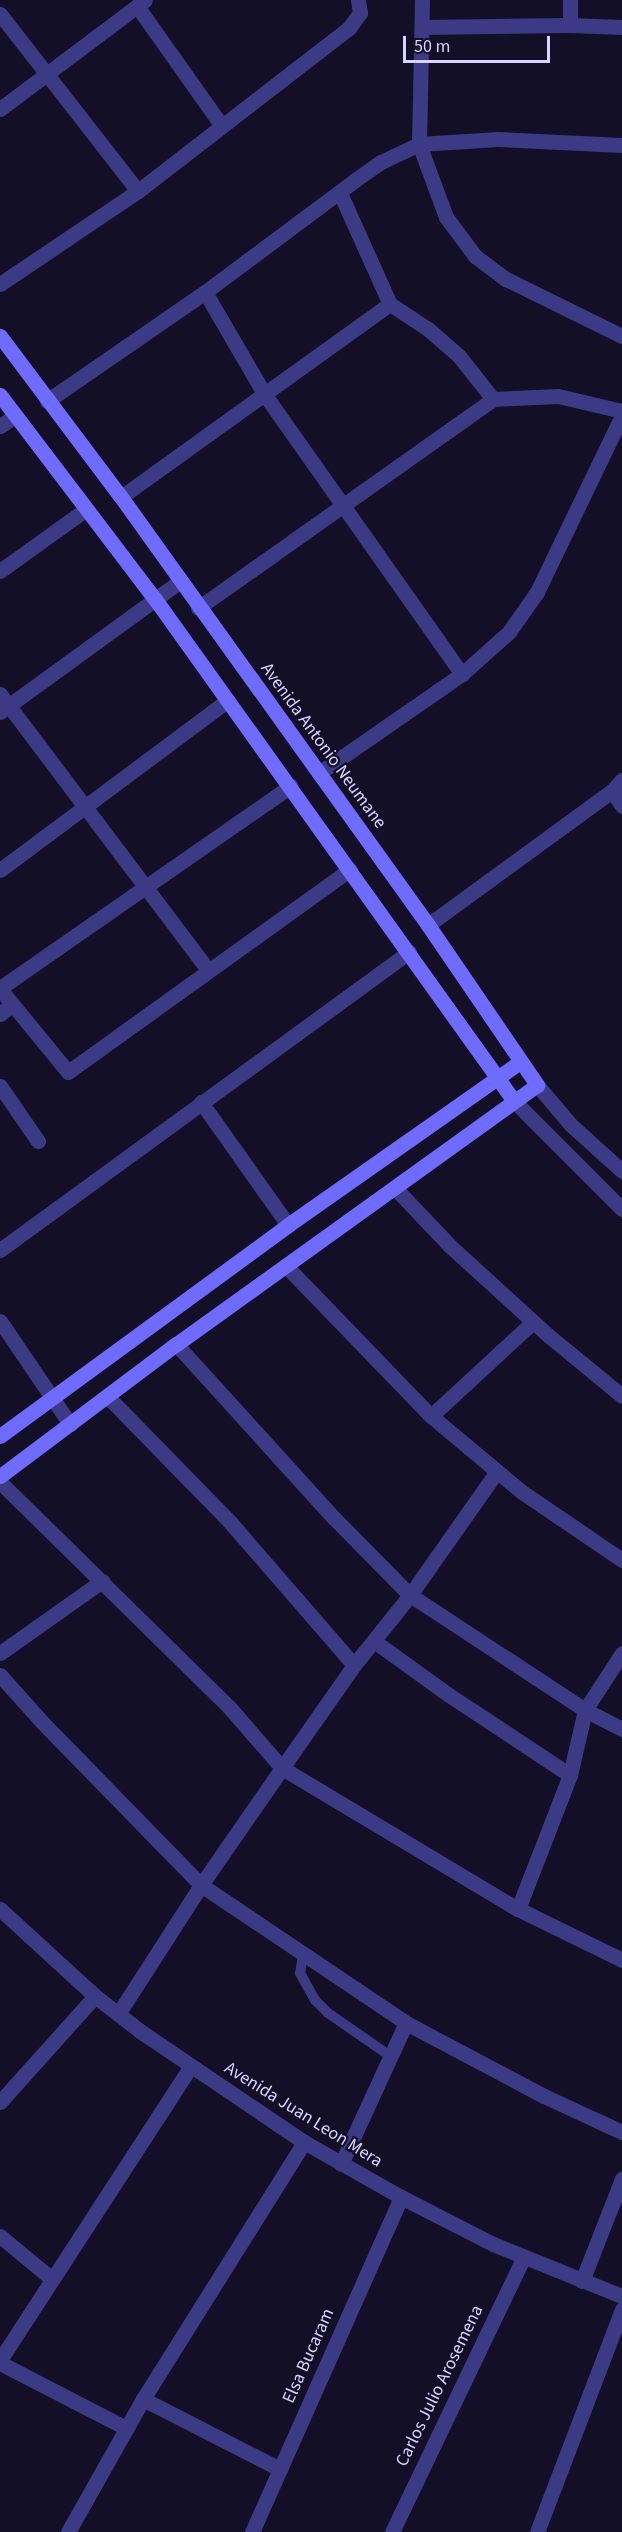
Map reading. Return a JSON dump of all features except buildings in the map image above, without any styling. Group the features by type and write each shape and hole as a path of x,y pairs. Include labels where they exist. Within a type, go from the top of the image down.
{"street":[{"path":"0,284 138,191 349,28 360,13 358,0"},
{"path":"422,0 423,27 418,88 419,144 446,217 475,256 506,279 622,336"},
{"path":"570,0 570,25"},
{"path":"0,109 48,75 140,3 222,126"},
{"path":"0,14 138,191"},
{"path":"423,27 570,25 622,27"},
{"path":"47,401 205,292 381,162 419,144 498,139 622,145"},
{"path":"340,193 390,304 428,329 459,356 493,399"},
{"path":"205,292 265,395 345,505 462,674"},
{"path":"121,497 390,304"},
{"name":"Avenida Antonio Neumane","path":"0,336 121,497 198,608 428,925 537,1085 571,1125 622,1171"},
{"path":"0,395 85,510 155,599 291,786 514,1101 622,1209"},
{"path":"198,608 493,399 558,396 622,413 537,592 509,632 462,674 319,773"},
{"path":"0,426 15,416"},
{"path":"0,572 85,510"},
{"path":"180,581 3,704 85,807 208,970"},
{"path":"0,870 228,700"},
{"path":"428,925 617,785 622,806"},
{"path":"291,786 0,988 68,1072 350,869"},
{"path":"0,1250 409,952"},
{"path":"0,1014 14,1004"},
{"path":"0,1436 288,1226 520,1062"},
{"path":"0,1476 176,1344 537,1085"},
{"path":"0,1086 38,1141"},
{"path":"201,1102 288,1226"},
{"path":"395,1188 450,1246 533,1322 622,1395"},
{"path":"286,1266 431,1416 522,1492 622,1560"},
{"path":"0,1321 70,1424"},
{"path":"431,1416 533,1322"},
{"path":"176,1344 334,1518 410,1595 585,1710 622,1729"},
{"path":"108,1397 230,1522 354,1665"},
{"path":"118,2014 201,1885 282,1768 354,1665 410,1595 497,1471"},
{"path":"0,1482 228,1707 282,1768 518,1909 622,1960"},
{"path":"0,1653 102,1581"},
{"path":"374,1641 441,1690 570,1775"},
{"path":"518,1909 570,1775 585,1710 622,1653"},
{"path":"0,1675 57,1738 201,1885 406,2023 544,2096 622,2132"},
{"name":"Avenida Juan Leon Mera","path":"0,1909 95,1996 118,2014 190,2067 304,2142 401,2197 524,2258 622,2296"},
{"path":"0,2102 95,1996"},
{"path":"341,2164 406,2023"},
{"path":"126,2428 0,2361 190,2067"},
{"path":"68,2532 143,2399 304,2142"},
{"path":"582,2281 622,2179"},
{"name":"Elsa Bucaram","path":"252,2532 401,2197"},
{"path":"0,2236 52,2279"},
{"name":"Carlos Julio Arosemena","path":"392,2532 524,2258"},
{"path":"537,2532 622,2309"},
{"path":"143,2399 280,2469"}],"lane":[{"path":"303,1955 300,1973 315,2000 328,2013 390,2056"}]}
